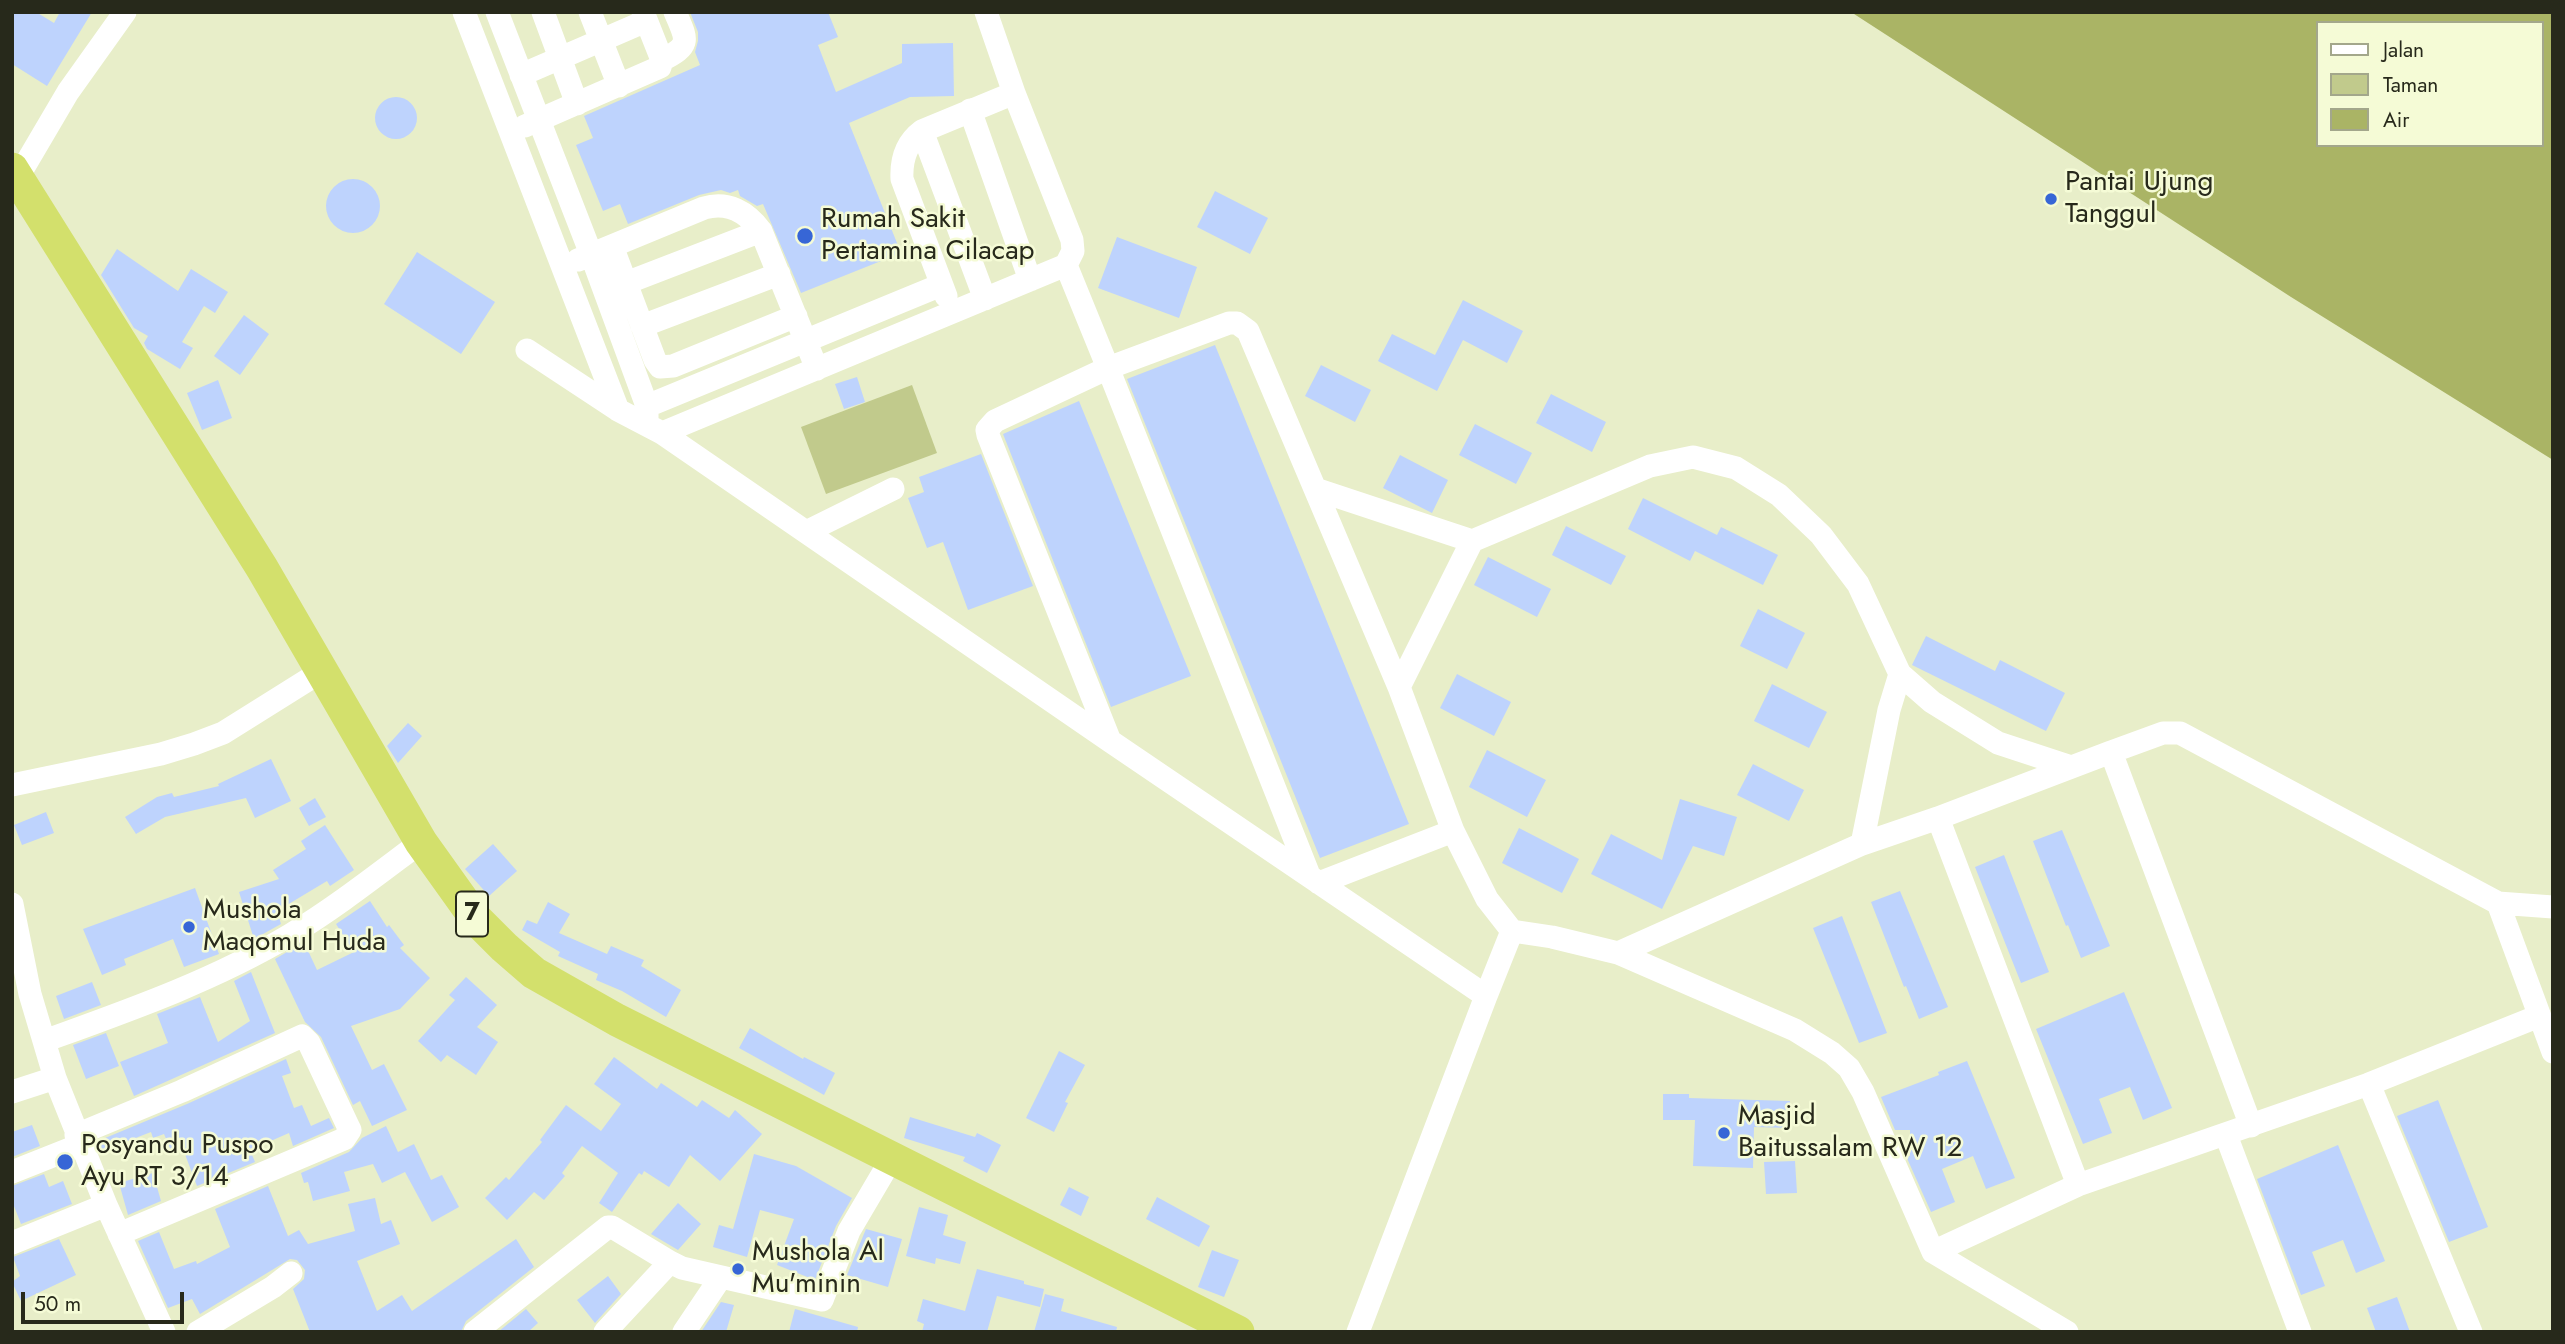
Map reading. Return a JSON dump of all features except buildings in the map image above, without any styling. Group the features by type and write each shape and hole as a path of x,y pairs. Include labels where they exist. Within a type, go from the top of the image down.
{"highway":[{"name":"7","path":"15,173 262,568 421,842 476,919 534,973 618,1020 1238,1332"}],"street":[{"path":"15,173 125,12"},
{"path":"464,12 618,410"},
{"path":"497,12 538,120 602,250 652,421"},
{"path":"543,12 577,104"},
{"path":"590,12 619,86"},
{"path":"662,60 681,51 685,45 686,38 675,12"},
{"path":"652,421 817,369 1066,265 1073,251 1072,240 1014,93 986,12"},
{"path":"510,133 656,71 662,60 645,17 601,40 521,75"},
{"path":"952,313 902,179 903,160 910,141 922,131 1014,93"},
{"path":"970,110 1030,280"},
{"path":"922,131 985,299"},
{"path":"562,266 717,204 724,205 754,222 761,232 817,369"},
{"path":"626,282 761,232"},
{"path":"602,250 626,282 660,367 667,367 796,316"},
{"path":"1066,265 1314,879"},
{"path":"642,326 779,274"},
{"path":"652,421 806,339 941,285"},
{"path":"1110,741 987,430 995,421 1108,368 1229,323 1244,326 1399,687 1453,831 1487,899 1513,931 1552,937 1618,953 1795,1030 1832,1053 1849,1068 1863,1092 1933,1252 2067,1332"},
{"path":"527,350 618,410 652,421 806,532 1486,996"},
{"path":"1399,687 1472,541 1650,466 1693,457 1736,468 1779,495 1821,535 1858,584 1900,674 1932,702 1998,743 2068,766"},
{"path":"806,532 893,489"},
{"path":"1315,489 1472,541"},
{"path":"12,785 161,754 204,741 223,733 322,671"},
{"path":"1862,844 1889,710 1900,674"},
{"path":"1618,953 1862,844 2163,733 2180,733 2498,903 2553,907"},
{"path":"2110,752 2251,1126"},
{"path":"1938,818 2078,1185"},
{"path":"1314,879 1453,831"},
{"path":"44,1041 156,1000 245,960 291,935 421,842"},
{"path":"2498,903 2553,1052"},
{"path":"12,904 30,994 55,1078 78,1140 164,1332"},
{"path":"1358,1332 1513,931"},
{"path":"1933,1252 2078,1185 2369,1084 2539,1016"},
{"path":"12,1172 302,1036 309,1043 350,1130 344,1139 119,1234"},
{"path":"12,1092 55,1078"},
{"path":"2369,1084 2472,1332"},
{"path":"2226,1135 2300,1332"},
{"path":"475,1332 608,1227 682,1268 822,1300 849,1231 892,1158"},
{"path":"12,1243 106,1205"},
{"path":"606,1332 670,1262"},
{"path":"198,1332 292,1273"},
{"path":"684,1332 721,1278"}],"green space":[{"path":"912,385 937,453 826,494 801,427"}],"water":[{"path":"1851,12 2553,12 2553,460 2291,297"}],"place":[{"name":"Pantai Ujung Tanggul","path":"2051,199"},
{"name":"Rumah Sakit Pertamina Cilacap","path":"805,236"},
{"name":"Mushola Maqomul Huda","path":"189,927"},
{"name":"Masjid Baitussalam RW 12","path":"1724,1133"},
{"name":"Posyandu Puspo Ayu RT 3/14","path":"65,1162"},
{"name":"Mushola Al Mu'minin","path":"738,1269"}]}
